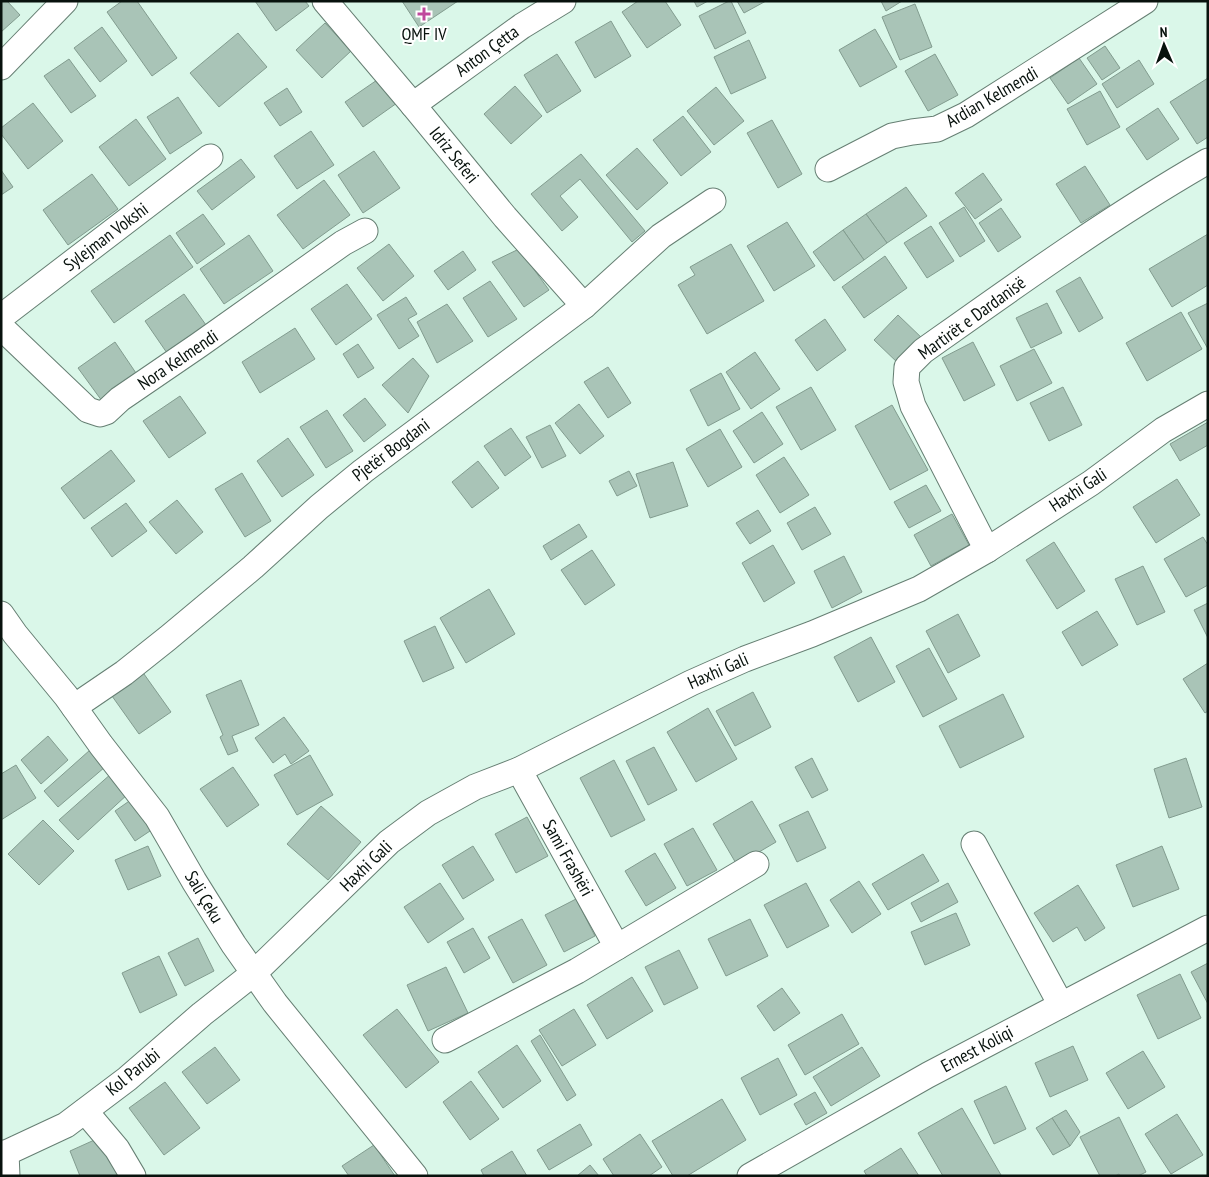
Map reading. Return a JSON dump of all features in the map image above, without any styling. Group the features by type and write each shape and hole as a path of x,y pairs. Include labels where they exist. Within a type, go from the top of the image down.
{"street":[{"path":"1,67 65,1"},
{"name":"Idriz Seferi","path":"325,1 504,217 584,306"},
{"name":"Anton Çetta","path":"413,105 522,26 563,1"},
{"name":"Ardian Kelmendi","path":"828,168 892,136 936,129 966,115 1146,1"},
{"name":"Sylejman Vokshi","path":"1,317 210,157"},
{"name":"Martirët e Dardanisë","path":"987,550 913,406 906,382 907,367 923,351 1109,221 1208,161"},
{"name":"Pjetër Bogdani","path":"74,707 124,673 168,638 253,568 319,507 363,471 584,306 661,236 713,201"},
{"name":"Nora Kelmendi","path":"1,326 88,410 100,414 106,412 120,399 199,346 343,243 365,231"},
{"name":"Haxhi Gali","path":"254,974 389,842 428,813 475,787 519,770 691,683 745,659 812,634 919,589 987,550 1091,483 1163,430 1208,404"},
{"name":"Sali Çeku","path":"1,614 157,817 206,902 234,946 275,1003 415,1176"},
{"name":"Sami Frashëri","path":"519,770 617,947"},
{"path":"974,844 1061,1005"},
{"path":"445,1040 577,971 756,864"},
{"name":"Ernest Koliqi","path":"750,1176 928,1075 1208,928"},
{"name":"Kol Parubi","path":"5,1161 66,1125 85,1111 202,1014 254,974"},
{"path":"85,1111 117,1149 133,1176"}],"building":[{"path":"1,1 7,1 20,15 1,32"},
{"path":"122,1 137,1 177,58 152,76 107,12"},
{"path":"255,1 305,1 309,6 276,31"},
{"name":"QMF IV","path":"402,1 458,1 419,27"},
{"path":"638,1 665,1 681,25 647,48 622,12"},
{"path":"694,1 708,1 697,7"},
{"path":"731,1 746,33 715,49 699,16"},
{"path":"737,1 766,1 744,13"},
{"path":"881,1 902,1 886,11"},
{"path":"915,4 932,47 900,60 882,17"},
{"path":"611,21 631,56 595,78 575,42"},
{"path":"325,23 351,51 322,78 296,50"},
{"path":"102,27 127,61 100,82 74,48"},
{"path":"875,29 897,67 860,87 839,50"},
{"path":"238,33 267,67 219,107 190,73"},
{"path":"749,40 766,78 731,94 714,57"},
{"path":"1105,46 1120,68 1102,80 1087,58"},
{"path":"557,54 581,91 547,113 524,75"},
{"path":"935,54 958,95 928,111 905,71"},
{"path":"1079,58 1097,84 1068,104 1050,78"},
{"path":"69,59 96,96 71,113 44,76"},
{"path":"1139,60 1154,84 1117,108 1102,84"},
{"path":"380,78 397,103 363,127 345,102"},
{"path":"1208,78 1208,137 1197,144 1170,102"},
{"path":"515,86 542,116 511,144 484,114"},
{"path":"716,87 744,121 714,145 687,111"},
{"path":"287,88 302,112 280,126 264,103"},
{"path":"1100,91 1120,127 1087,145 1067,109"},
{"path":"178,97 202,133 170,154 147,117"},
{"path":"33,103 63,141 28,169 1,134 1,128"},
{"path":"1158,108 1179,139 1147,160 1126,129"},
{"path":"683,116 711,152 681,176 653,140"},
{"path":"136,119 166,159 129,186 99,147"},
{"path":"772,120 802,174 778,188 747,133"},
{"path":"311,131 334,165 297,189 274,156"},
{"path":"637,148 668,183 637,210 606,175"},
{"path":"374,151 400,188 363,213 338,175"},
{"path":"581,154 645,231 632,242 580,179 560,196 578,217 562,231 531,194"},
{"path":"241,159 255,177 212,210 197,191"},
{"path":"1085,166 1110,205 1081,223 1056,184"},
{"path":"1,170 13,187 1,195"},
{"path":"983,173 1002,200 975,219 955,193"},
{"path":"92,174 118,209 68,245 43,210"},
{"path":"324,180 350,215 303,249 277,215"},
{"path":"906,187 927,216 887,243 866,214"},
{"path":"964,207 985,241 960,257 939,223"},
{"path":"1001,208 1021,237 998,252 979,223"},
{"path":"203,214 225,244 197,264 176,233"},
{"path":"866,214 887,243 864,260 843,230"},
{"path":"787,222 815,266 774,291 747,246"},
{"path":"931,226 954,261 927,278 904,243"},
{"path":"843,230 864,260 834,281 813,252"},
{"path":"1208,234 1208,285 1172,307 1149,269"},
{"path":"170,235 193,267 114,323 91,291"},
{"path":"249,235 273,271 224,304 200,269"},
{"path":"389,244 414,276 383,301 357,268"},
{"path":"731,244 764,301 707,334 678,285 695,275 690,267"},
{"path":"519,249 549,290 524,307 492,262"},
{"path":"463,251 476,270 448,290 434,271"},
{"path":"885,256 907,288 864,318 842,287"},
{"path":"1080,277 1103,318 1079,332 1056,291"},
{"path":"490,281 517,319 488,337 463,298"},
{"path":"347,284 372,319 336,345 311,309"},
{"path":"184,294 206,325 167,353 145,321"},
{"path":"406,297 417,314 408,319 419,336 399,349 377,315"},
{"path":"1047,303 1062,333 1031,348 1016,318"},
{"path":"1208,303 1208,349 1188,313"},
{"path":"447,304 473,341 437,363 417,322"},
{"path":"1181,312 1202,349 1147,381 1126,343"},
{"path":"898,315 924,340 900,365 874,340"},
{"path":"825,319 846,350 817,371 795,340"},
{"path":"295,328 315,359 260,393 242,362"},
{"path":"115,342 138,376 102,401 78,368"},
{"path":"973,342 995,385 964,401 942,358"},
{"path":"358,344 374,368 358,378 343,354"},
{"path":"1034,349 1052,383 1017,401 1000,366"},
{"path":"755,352 780,389 751,409 726,372"},
{"path":"413,358 429,376 408,413 382,385"},
{"path":"608,367 631,403 608,418 584,382"},
{"path":"721,373 740,409 708,426 690,390"},
{"path":"811,387 836,430 801,450 776,407"},
{"path":"1063,387 1082,425 1049,441 1030,403"},
{"path":"180,396 206,433 169,458 143,421"},
{"path":"365,398 386,425 364,442 343,415"},
{"path":"579,404 604,436 580,454 555,423"},
{"path":"892,405 928,470 890,490 855,426"},
{"path":"327,410 353,451 326,468 300,427"},
{"path":"762,412 783,444 754,463 733,431"},
{"path":"1208,422 1208,445 1180,461 1170,444"},
{"path":"550,425 566,456 542,468 526,437"},
{"path":"511,428 531,457 505,476 484,446"},
{"path":"720,429 742,467 708,487 686,449"},
{"path":"288,438 314,475 282,497 257,461"},
{"path":"111,450 135,481 84,519 61,488"},
{"path":"784,457 809,495 780,513 756,475"},
{"path":"478,461 499,488 472,508 452,482"},
{"path":"673,462 688,506 650,518 636,474"},
{"path":"629,471 637,486 617,496 609,481"},
{"path":"242,473 271,521 245,537 215,489"},
{"path":"1177,479 1200,515 1156,543 1133,507"},
{"path":"926,485 941,511 909,528 894,502"},
{"path":"177,500 203,532 176,554 149,522"},
{"path":"126,503 147,531 112,557 91,528"},
{"path":"815,507 831,534 802,550 787,523"},
{"path":"758,510 771,531 750,544 736,523"},
{"path":"952,514 969,545 931,566 914,535"},
{"path":"579,524 587,537 551,560 543,546"},
{"path":"1203,537 1208,545 1208,585 1186,597 1164,559"},
{"path":"1054,542 1085,591 1057,609 1026,560"},
{"path":"773,545 795,583 764,602 742,563"},
{"path":"592,550 615,585 585,605 561,570"},
{"path":"844,556 862,592 832,608 814,571"},
{"path":"1143,566 1165,612 1137,625 1115,579"},
{"path":"489,589 515,634 466,663 440,618"},
{"path":"1208,603 1208,638 1194,610"},
{"path":"1097,611 1118,645 1082,666 1062,632"},
{"path":"958,614 980,656 948,673 926,631"},
{"path":"435,626 454,668 423,682 404,641"},
{"path":"871,637 895,682 858,702 834,657"},
{"path":"929,648 957,699 923,717 896,666"},
{"path":"1208,663 1208,711 1205,713 1183,679"},
{"path":"139,667 171,712 139,734 107,689"},
{"path":"241,680 259,725 232,736 238,751 228,755 220,737 223,735 206,695"},
{"path":"753,692 771,727 735,746 716,711"},
{"path":"1003,694 1024,737 960,768 939,726"},
{"path":"708,708 737,759 696,782 667,732"},
{"path":"284,717 309,751 291,764 285,754 273,763 255,738"},
{"path":"48,736 68,760 41,784 21,760"},
{"path":"654,747 677,790 648,805 626,761"},
{"path":"90,750 105,767 58,807 44,791"},
{"path":"310,755 333,795 297,815 274,775"},
{"path":"812,758 828,790 812,798 795,767"},
{"path":"1186,758 1202,807 1169,818 1154,769"},
{"path":"614,760 645,820 611,837 580,778"},
{"path":"16,765 36,798 1,820 1,774"},
{"path":"233,767 259,805 227,827 200,789"},
{"path":"112,773 129,793 78,840 59,820"},
{"path":"135,797 156,827 135,841 115,811"},
{"path":"752,801 776,842 737,865 713,824"},
{"path":"321,806 361,842 328,880 287,844"},
{"path":"808,811 826,848 797,862 779,825"},
{"path":"527,817 548,856 516,873 495,834"},
{"path":"43,820 74,851 39,885 8,854"},
{"path":"693,828 717,870 687,886 664,844"},
{"path":"148,846 161,876 128,890 115,860"},
{"path":"473,846 494,880 463,899 442,865"},
{"path":"1162,846 1179,889 1133,907 1116,865"},
{"path":"655,853 676,888 646,906 625,871"},
{"path":"923,854 939,881 888,910 872,884"},
{"path":"859,881 881,914 852,933 830,900"},
{"path":"440,883 464,919 428,943 404,907"},
{"path":"806,883 829,926 787,948 764,905"},
{"path":"948,883 958,902 921,922 911,903"},
{"path":"1078,885 1105,928 1085,941 1077,927 1053,942 1034,913"},
{"path":"576,899 595,936 564,952 545,915"},
{"path":"956,913 970,945 925,965 911,932"},
{"path":"522,919 547,965 513,983 488,937"},
{"path":"750,919 768,956 726,976 708,939"},
{"path":"473,928 490,958 464,973 447,942"},
{"path":"198,938 214,971 185,986 168,953"},
{"path":"679,950 698,988 664,1005 645,967"},
{"path":"159,956 177,995 140,1013 122,973"},
{"path":"1208,963 1208,1004 1191,972"},
{"path":"446,967 468,1013 428,1031 407,985"},
{"path":"1180,974 1201,1018 1158,1039 1137,995"},
{"path":"632,977 653,1011 607,1039 587,1005"},
{"path":"782,988 800,1013 774,1031 757,1006"},
{"path":"397,1009 439,1062 406,1088 363,1035"},
{"path":"574,1009 596,1045 562,1066 539,1030"},
{"path":"842,1014 859,1044 805,1075 788,1045"},
{"path":"540,1035 576,1095 567,1101 531,1041"},
{"path":"517,1045 541,1081 503,1108 478,1072"},
{"path":"1073,1046 1088,1080 1050,1097 1035,1063"},
{"path":"215,1047 240,1080 207,1104 182,1072"},
{"path":"862,1047 880,1076 831,1106 813,1077"},
{"path":"1143,1051 1165,1087 1128,1109 1106,1073"},
{"path":"778,1058 797,1095 760,1115 741,1078"},
{"path":"471,1081 499,1119 470,1140 443,1102"},
{"path":"165,1082 200,1128 164,1155 129,1108"},
{"path":"1006,1086 1026,1129 994,1144 974,1101"},
{"path":"815,1092 827,1113 806,1125 794,1104"},
{"path":"722,1099 746,1140 687,1176 673,1176 652,1141"},
{"path":"962,1108 1000,1176 943,1176 918,1133"},
{"path":"1066,1110 1080,1132 1070,1146 1052,1118"},
{"path":"1177,1114 1203,1155 1171,1174 1145,1134"},
{"path":"1119,1117 1146,1172 1138,1176 1120,1176 1119,1174 1115,1176 1100,1176 1080,1137"},
{"path":"1052,1118 1070,1146 1053,1155 1036,1128"},
{"path":"580,1124 592,1145 549,1170 537,1150"},
{"path":"640,1134 662,1167 649,1176 614,1176 603,1159"},
{"path":"101,1137 118,1176 80,1176 70,1151"},
{"path":"374,1145 395,1176 349,1176 342,1166"},
{"path":"901,1148 919,1176 867,1176 864,1171"},
{"path":"512,1151 527,1176 484,1176 481,1170"},
{"path":"590,1165 599,1176 577,1176"}],"place":[{"name":"QMF IV","path":"424,14"}]}
